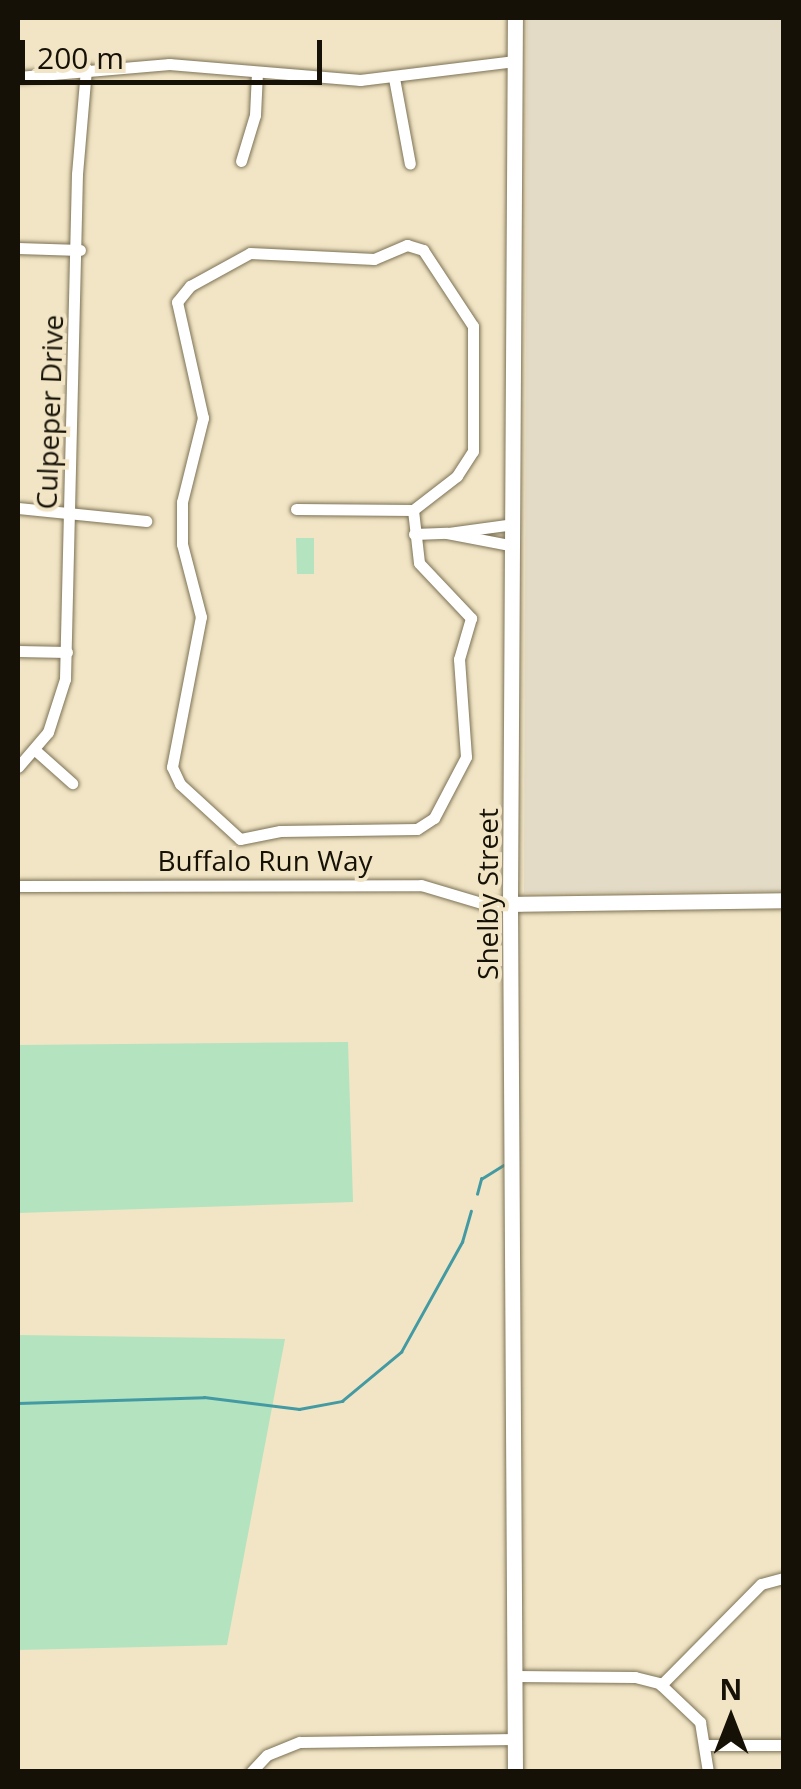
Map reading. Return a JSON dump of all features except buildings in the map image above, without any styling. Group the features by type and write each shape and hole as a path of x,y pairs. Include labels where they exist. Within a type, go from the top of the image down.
{"street":[{"name":"Shelby Street","path":"515,18 510,904 515,1772"},
{"path":"18,77 86,68 169,64 394,78 515,61"},
{"name":"Culpeper Drive","path":"18,767 34,750 59,706 66,652 80,250 77,174 86,68"},
{"path":"242,161 255,115 257,72"},
{"path":"394,78 410,164"},
{"path":"296,509 413,510 458,476 474,447 473,326 455,294 414,246 374,259 281,260 253,252 187,288 176,316 203,418 182,498 182,544 201,620 172,767 216,821 244,840 280,831 403,832 428,822 467,755 459,659 471,618 419,563 413,510"},
{"path":"18,248 80,250"},
{"path":"18,508 146,521"},
{"path":"414,534 514,524"},
{"path":"447,533 514,546"},
{"path":"18,651 66,652"},
{"path":"34,750 72,783"},
{"name":"Buffalo Run Way","path":"18,886 421,884 481,904 510,904"},
{"path":"510,904 784,900"},
{"path":"662,1684 761,1584 784,1578"},
{"path":"514,1676 637,1677 662,1684 690,1707 707,1744 708,1772"},
{"path":"252,1772 266,1756 300,1742 515,1739"},
{"path":"707,1744 784,1744"}],"shaded area":[{"path":"527,18 783,18 783,891 524,893"}],"green space":[{"path":"296,538 314,538 314,574 297,574"},
{"path":"348,1042 353,1202 18,1213 18,1045"},
{"path":"18,1335 285,1339 227,1645 18,1650"}],"waterway":[{"path":"477,1194 481,1179 503,1165"},
{"path":"18,1403 204,1397 299,1409 342,1401 401,1352 462,1242 471,1211"}]}
